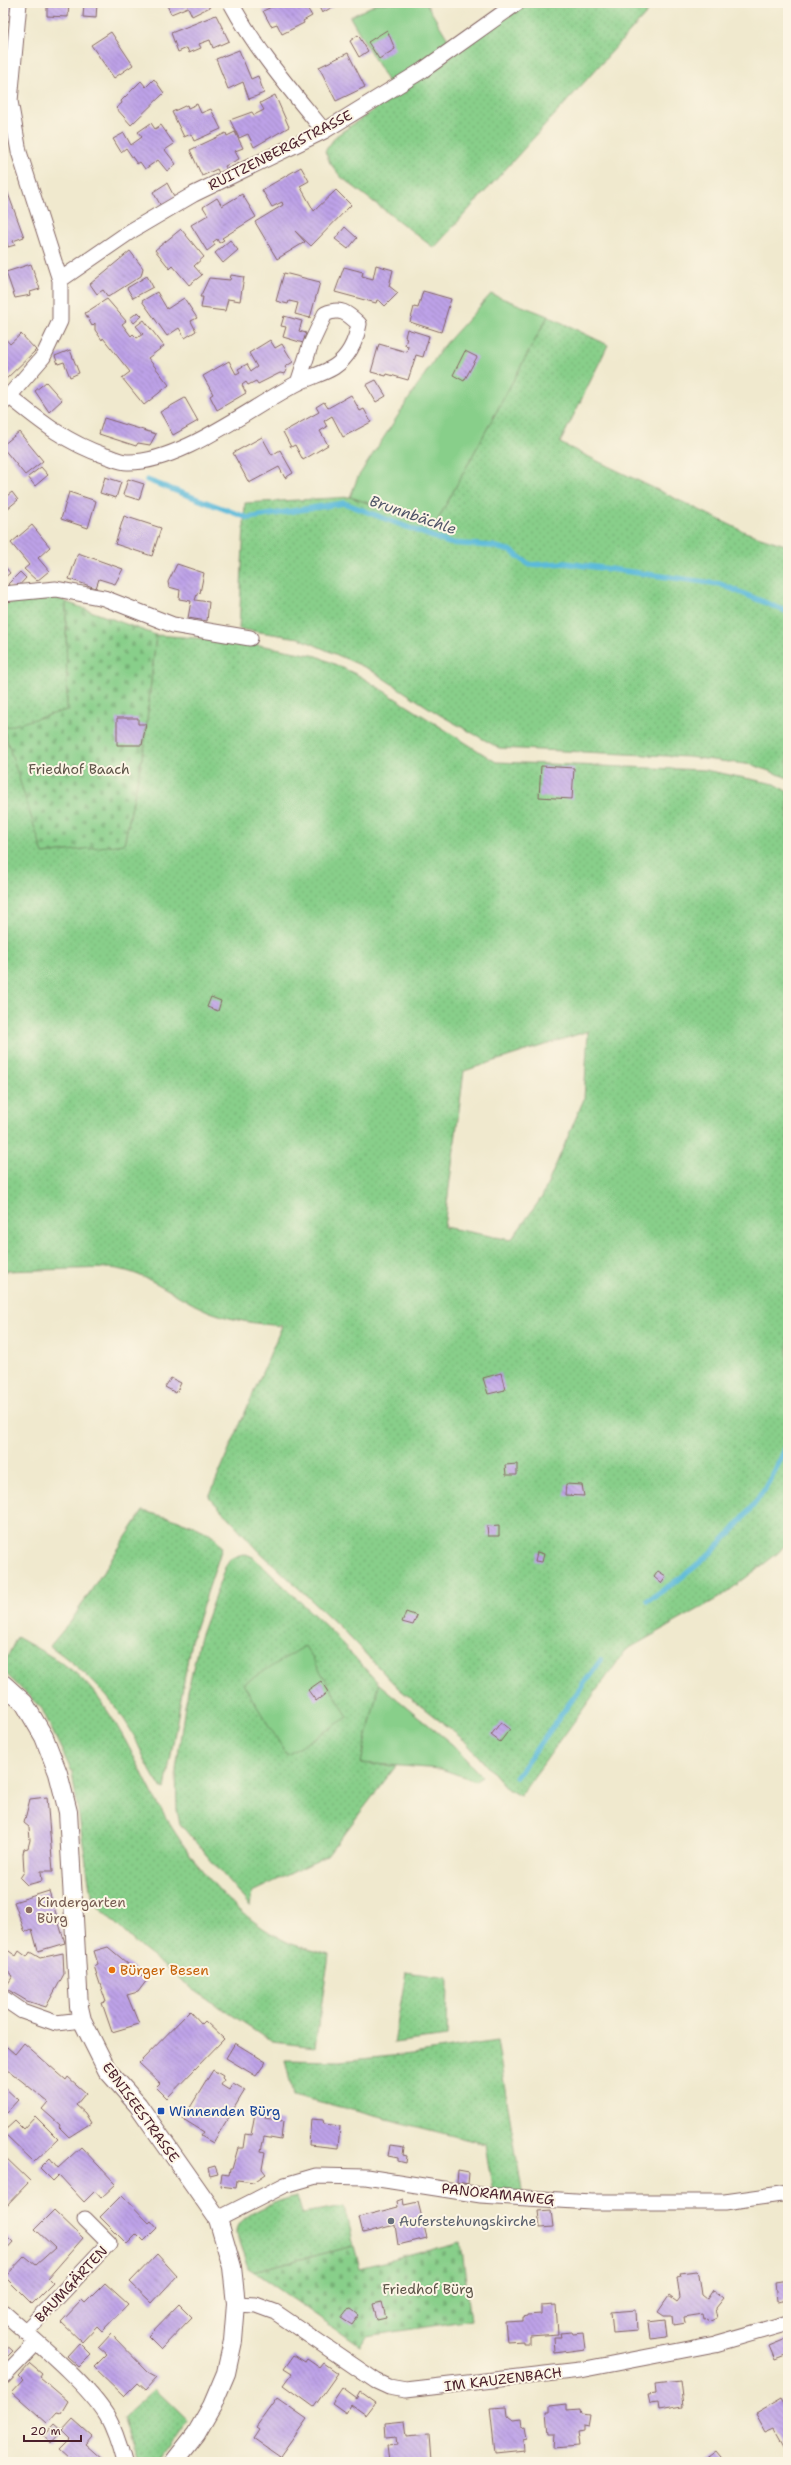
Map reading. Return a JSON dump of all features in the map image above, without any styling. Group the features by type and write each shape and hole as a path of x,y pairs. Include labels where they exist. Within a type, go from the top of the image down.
{"street":[{"path":"19,3 6,101 19,152 60,280 60,321 43,356 6,399 48,428 72,442 125,462 148,460 173,453 298,383 334,367 350,352 357,335 359,324 347,312 336,310 325,314 310,346 298,383"},
{"path":"231,3 242,24 266,58 324,131"},
{"name":"RUITZENBERGSTRASSE","path":"60,280 131,232 194,194 324,131 423,70 517,3"},
{"path":"3,594 56,588 104,598 173,625 250,638"},
{"name":"EBNISEESTRASSE","path":"3,1684 24,1703 44,1737 58,1773 68,1812 79,2007 82,2020 107,2070 138,2106 218,2220 232,2267 236,2304 233,2341 226,2373 212,2406 196,2434 174,2462"},
{"path":"3,1998 22,2011 56,2022 82,2020"},
{"name":"PANORAMAWEG","path":"218,2220 285,2185 316,2176 366,2177 488,2196 591,2202 725,2202 788,2193"},
{"name":"BAUMGÄRTEN","path":"25,2332 109,2243 85,2219"},
{"name":"IM KAUZENBACH","path":"236,2304 256,2304 275,2312 376,2381 389,2387 406,2390 580,2370 715,2344 788,2323"},
{"path":"3,2312 37,2342 85,2390 107,2416 124,2462"},
{"path":"3,2377 37,2342"}],"green space":[{"path":"378,3 426,3 452,46 389,84 350,17"},
{"path":"528,3 656,3 434,248 341,177 330,163 325,151 336,136"},
{"path":"491,294 548,316 435,525 350,497 358,477 442,348"},
{"path":"548,316 608,345 560,443 745,532 788,546 788,778 753,765 688,757 499,748 440,715 369,669 299,638 239,629 245,503 350,497 435,525"},
{"path":"59,598 66,602 67,710 124,844 144,748 156,635 238,641 317,656 360,676 496,762 705,770 775,784 788,792 788,1541 778,1553 722,1596 626,1650 520,1796 507,1789 464,1740 398,1688 340,1627 260,1552 209,1497 282,1326 247,1322 213,1313 187,1301 150,1280 124,1270 110,1268 3,1271 3,605 21,600","holes":["588,1031 584,1099 542,1197 511,1240 444,1227 464,1071"]},
{"name":"Friedhof Baach","path":"66,602 156,635 144,748 124,844 43,854 3,728 67,710"},
{"path":"143,1511 188,1524 210,1534 222,1548 191,1641 165,1789 156,1781 132,1732 106,1695 74,1664 50,1646 71,1621"},
{"path":"246,1554 253,1557 330,1630 379,1684 361,1763 396,1766 327,1856 252,1892 250,1906 180,1824 177,1810 176,1770 185,1705 199,1640 226,1565 230,1559"},
{"path":"17,1637 68,1668 83,1680 95,1694 125,1739 169,1824 196,1862 227,1898 263,1928 283,1940 299,1947 329,1955 315,2047 273,2042 194,1990 141,1948 92,1901 72,1772 42,1709 3,1671 3,1666"},
{"path":"305,1646 348,1717 287,1755 243,1684"},
{"path":"379,1684 453,1745 482,1777 476,1781 441,1769 361,1763"},
{"path":"406,1972 448,1978 447,2036 394,2043"},
{"path":"497,2041 523,2196 493,2193 485,2144 293,2095 285,2060 340,2061 412,2054"},
{"path":"297,2196 302,2213 345,2206 354,2246 253,2271 248,2268 237,2232 239,2225 244,2219 261,2208"},
{"name":"Friedhof Bürg","path":"461,2242 471,2320 367,2336 360,2346 253,2271 354,2246 360,2268"},
{"path":"155,2389 188,2421 160,2462 139,2462 123,2418"}],"building":[{"path":"3,3 11,3 10,21 3,21"},
{"path":"47,3 69,3 68,17 47,16"},
{"path":"84,3 97,3 96,18 83,17"},
{"path":"166,3 208,3 210,7 192,16 188,7 171,14"},
{"path":"280,3 294,3 297,10 306,6 312,16 303,21 304,23 282,34 277,24 271,26 263,11"},
{"path":"317,3 335,3 336,5 322,13"},
{"path":"216,15 229,41 213,48 210,40 199,44 201,48 189,53 187,48 178,52 171,33"},
{"path":"387,30 395,49 379,59 368,42"},
{"path":"111,32 133,65 114,78 91,45"},
{"path":"358,35 368,51 359,57 350,41"},
{"path":"239,50 251,79 258,76 264,93 249,99 243,82 228,89 216,59"},
{"path":"348,53 365,87 336,101 319,67"},
{"path":"154,79 164,93 131,125 116,108 141,81 146,87"},
{"path":"275,95 289,127 254,147 248,134 239,138 230,120 252,112 254,115 264,110 260,103"},
{"path":"197,104 201,113 211,109 221,129 194,141 191,134 184,137 172,112 187,105 188,108"},
{"path":"151,123 155,129 161,125 174,144 165,150 176,164 167,171 158,160 145,169 140,162 137,164 126,148 121,152 113,139 124,133 131,145 142,137 138,132"},
{"path":"235,132 243,148 235,151 239,159 225,166 227,170 219,173 217,169 202,176 190,150 226,133 227,136"},
{"path":"301,167 309,181 300,186 314,211 336,190 351,205 311,246 295,231 305,242 277,259 255,222 283,205 282,202 272,207 262,190"},
{"path":"167,183 175,198 161,206 153,192"},
{"path":"6,188 24,237 13,241 15,245 8,247 7,243 3,245 3,189"},
{"path":"242,194 256,217 222,238 224,240 219,243 217,239 213,242 215,245 207,251 191,225 208,215 203,207 217,198 222,206"},
{"path":"345,227 357,238 348,249 335,239"},
{"path":"181,229 204,257 194,266 202,275 189,285 173,266 170,269 155,250"},
{"path":"230,240 238,250 223,263 215,253"},
{"path":"130,251 143,268 141,276 108,297 103,290 97,294 90,284"},
{"path":"31,264 40,289 30,292 31,295 15,298 6,272"},
{"path":"376,265 393,270 389,286 398,293 385,306 377,300 376,303 335,292 344,267 363,272 362,276 373,279"},
{"path":"284,273 320,282 310,318 295,314 298,303 289,301 288,304 276,301"},
{"path":"231,275 244,277 240,301 228,299 225,311 201,308 203,297 200,297 209,278 230,280"},
{"path":"147,276 153,287 133,298 127,288"},
{"path":"423,291 451,299 441,332 410,322 414,307 418,308"},
{"path":"157,292 167,309 184,298 197,318 191,321 196,331 185,338 179,328 167,336 142,301"},
{"path":"107,299 126,321 122,324 131,336 133,334 137,338 143,334 136,326 144,320 164,346 148,358 169,385 144,405 122,378 130,372 103,338 102,340 95,330 95,323 92,326 85,313"},
{"path":"138,312 142,316 134,323 130,318"},
{"path":"284,316 302,321 299,331 306,333 303,343 283,337 286,327 281,326"},
{"path":"407,329 429,336 423,357 416,355 408,380 387,374 386,376 371,372 379,344 407,352 408,346 405,345 407,338 405,337"},
{"path":"21,334 36,350 3,382 3,339 4,337 10,344"},
{"path":"270,340 275,348 282,344 293,362 285,367 287,370 285,374 280,373 258,384 256,381 248,385 246,382 242,385 246,393 217,410 210,396 213,394 203,376 229,361 236,374 240,372 238,369 247,364 251,371 257,367 249,353"},
{"path":"70,350 79,373 70,377 64,362 58,364 55,356"},
{"path":"465,351 477,357 464,381 453,375"},
{"path":"376,380 386,396 376,402 366,385"},
{"path":"46,382 62,400 49,412 35,391"},
{"path":"351,395 360,411 364,409 371,422 343,437 332,416 324,421 327,427 320,431 328,445 303,460 295,445 291,447 283,432 319,412 316,407 324,402 328,408"},
{"path":"185,398 198,421 173,435 160,412"},
{"path":"104,418 156,434 150,445 138,443 136,446 99,434"},
{"path":"19,432 43,461 25,475 3,448 3,445"},
{"path":"262,437 272,455 280,450 293,473 285,478 279,467 249,483 233,453"},
{"path":"41,467 48,475 35,486 28,477"},
{"path":"105,477 121,482 116,498 100,493"},
{"path":"128,479 144,484 139,500 123,495"},
{"path":"12,492 18,500 7,509 3,504 3,499"},
{"path":"69,492 96,501 88,528 61,519"},
{"path":"124,516 161,528 152,556 115,544"},
{"path":"32,525 50,547 38,558 49,571 37,581 24,569 29,565 11,543"},
{"path":"78,553 123,569 115,584 99,579 96,588 69,579"},
{"path":"3,564 10,573 3,579"},
{"path":"177,564 204,573 200,593 198,592 195,600 209,602 207,621 188,618 191,601 179,599 180,590 169,587 168,582"},
{"path":"20,572 26,578 15,590 8,584"},
{"path":"117,718 138,718 138,724 146,724 142,745 117,745"},
{"path":"541,766 574,768 572,799 539,797"},
{"path":"211,997 221,1001 218,1011 207,1007"},
{"path":"501,1373 505,1390 488,1394 483,1378"},
{"path":"171,1378 181,1383 176,1393 165,1387"},
{"path":"517,1464 517,1475 506,1475 505,1465"},
{"path":"566,1484 582,1485 584,1496 565,1495"},
{"path":"499,1525 499,1536 488,1536 487,1526"},
{"path":"537,1552 544,1554 542,1562 535,1561"},
{"path":"658,1571 666,1576 661,1583 654,1577"},
{"path":"406,1612 417,1616 413,1625 402,1622"},
{"path":"321,1681 328,1692 316,1701 308,1690"},
{"path":"501,1722 510,1729 500,1742 491,1735"},
{"path":"47,1797 53,1871 41,1871 42,1881 27,1885 20,1878 24,1872 24,1849 28,1848 30,1840 29,1827 24,1823 30,1799"},
{"path":"49,1891 65,1943 38,1951 32,1929 25,1932 14,1902"},
{"path":"3,1947 16,1956 19,1951 27,1957 30,1952 40,1958 63,1953 64,1974 46,2007 27,2001 5,1988 13,1976 6,1970 3,1974"},
{"path":"108,1947 147,1980 138,1992 127,1995 139,2024 112,2032 102,2003 106,2002 94,1966 98,1964 94,1951"},
{"path":"190,2011 202,2024 205,2021 224,2039 167,2098 156,2087 160,2083 139,2063"},
{"path":"24,2043 66,2080 68,2077 86,2093 76,2105 85,2113 91,2123 69,2137 59,2127 60,2125 42,2109 48,2102 3,2066 3,2053 7,2047 15,2054"},
{"path":"235,2043 266,2062 256,2076 226,2058"},
{"path":"213,2070 223,2076 222,2078 224,2080 221,2085 229,2090 233,2083 245,2090 213,2143 201,2136 204,2132 183,2119"},
{"path":"3,2086 18,2100 7,2112 3,2109"},
{"path":"255,2113 266,2115 265,2118 283,2121 281,2140 264,2137 261,2151 265,2152 262,2169 266,2174 254,2182 237,2180 236,2188 220,2186 222,2174 229,2175 238,2148 243,2148 245,2134 251,2135"},
{"path":"35,2116 58,2139 34,2162 3,2132 15,2121 23,2129"},
{"path":"311,2119 323,2120 324,2124 340,2126 338,2148 309,2145"},
{"path":"390,2145 404,2147 403,2155 407,2156 406,2163 398,2161 398,2158 388,2156"},
{"path":"81,2147 116,2184 101,2198 95,2191 84,2202 59,2175 53,2181 40,2168 50,2158 58,2168"},
{"path":"3,2155 30,2181 3,2209"},
{"path":"215,2166 218,2174 210,2176 208,2168"},
{"path":"458,2171 469,2173 468,2184 457,2182"},
{"path":"122,2195 149,2223 151,2221 157,2228 144,2241 137,2234 127,2244 100,2217"},
{"name":"Auferstehungskirche","path":"403,2199 404,2205 418,2202 427,2238 398,2245 395,2225 363,2233 359,2217 398,2207 397,2201"},
{"path":"54,2210 83,2238 48,2278 53,2283 32,2304 5,2277 25,2256 36,2265 55,2248 35,2229"},
{"path":"551,2210 553,2227 540,2228 538,2211"},
{"path":"3,2227 7,2231 5,2234 13,2242 3,2253"},
{"path":"157,2254 177,2276 152,2303 130,2282"},
{"path":"696,2271 699,2274 702,2295 707,2299 713,2290 723,2298 715,2308 717,2318 708,2322 707,2319 704,2320 703,2314 684,2317 685,2323 673,2325 672,2316 664,2316 658,2312 669,2296 677,2302 680,2298 677,2277 681,2276 680,2273"},
{"path":"788,2280 788,2300 777,2302 775,2282"},
{"path":"105,2283 128,2304 102,2331 97,2326 82,2342 61,2322 82,2300 85,2303"},
{"path":"382,2302 386,2318 377,2320 373,2304"},
{"path":"179,2304 192,2317 161,2349 148,2336"},
{"path":"556,2305 558,2334 530,2336 530,2343 523,2343 523,2341 507,2342 505,2322 523,2321 523,2317 528,2315 541,2314 541,2306"},
{"path":"351,2309 359,2315 352,2325 341,2318 347,2310"},
{"path":"636,2310 637,2331 613,2333 611,2312"},
{"path":"665,2320 667,2337 650,2339 648,2322"},
{"path":"572,2332 573,2334 583,2333 585,2349 555,2353 554,2337 561,2337 560,2333"},
{"path":"111,2334 148,2372 157,2377 145,2390 137,2383 124,2396 94,2367 107,2354 99,2347"},
{"path":"786,2339 788,2355 775,2360 769,2346"},
{"path":"3,2342 13,2351 3,2361"},
{"path":"79,2343 91,2355 79,2367 67,2356"},
{"path":"294,2355 305,2362 307,2359 320,2368 324,2363 338,2373 314,2407 284,2385 292,2374 284,2369"},
{"path":"30,2364 42,2374 40,2377 68,2401 61,2413 57,2412 47,2423 12,2392 23,2380 19,2376"},
{"path":"680,2381 683,2406 659,2410 658,2403 650,2404 648,2395 656,2394 655,2384"},
{"path":"342,2388 357,2399 361,2392 375,2402 365,2415 351,2405 346,2413 332,2403"},
{"path":"277,2398 307,2419 280,2457 253,2438 259,2429 256,2427"},
{"path":"781,2399 788,2412 788,2453 774,2428 765,2432 755,2414"},
{"path":"567,2404 567,2410 581,2409 582,2414 590,2415 588,2427 583,2426 583,2431 577,2432 579,2446 553,2448 554,2434 549,2434 547,2412 550,2412 550,2406"},
{"path":"507,2407 508,2416 513,2420 521,2419 522,2428 526,2427 528,2438 524,2439 525,2450 495,2453 490,2408"},
{"path":"73,2419 92,2436 85,2444 103,2460 101,2462 68,2461 70,2458 60,2449 70,2439 62,2431"},
{"path":"405,2421 407,2436 429,2434 431,2462 389,2462 387,2446 397,2445 396,2437 386,2438 385,2423"},
{"path":"55,2424 62,2430 51,2442 44,2436"},
{"path":"717,2451 726,2462 702,2462"}],"waterway":[{"name":"Brunnbächle","path":"147,480 248,518 344,503 449,543 492,546 511,551 530,565 565,563 720,584 788,612"},
{"path":"648,1600 692,1569 731,1533 764,1490 777,1467 788,1442"},
{"path":"516,1777 601,1660"}],"place":[{"name":"Kindergarten Bürg","path":"29,1910"},
{"name":"Bürger Besen","path":"112,1970"},
{"name":"Winnenden Bürg","path":"161,2111"},
{"name":"Auferstehungskirche","path":"391,2221"}]}
